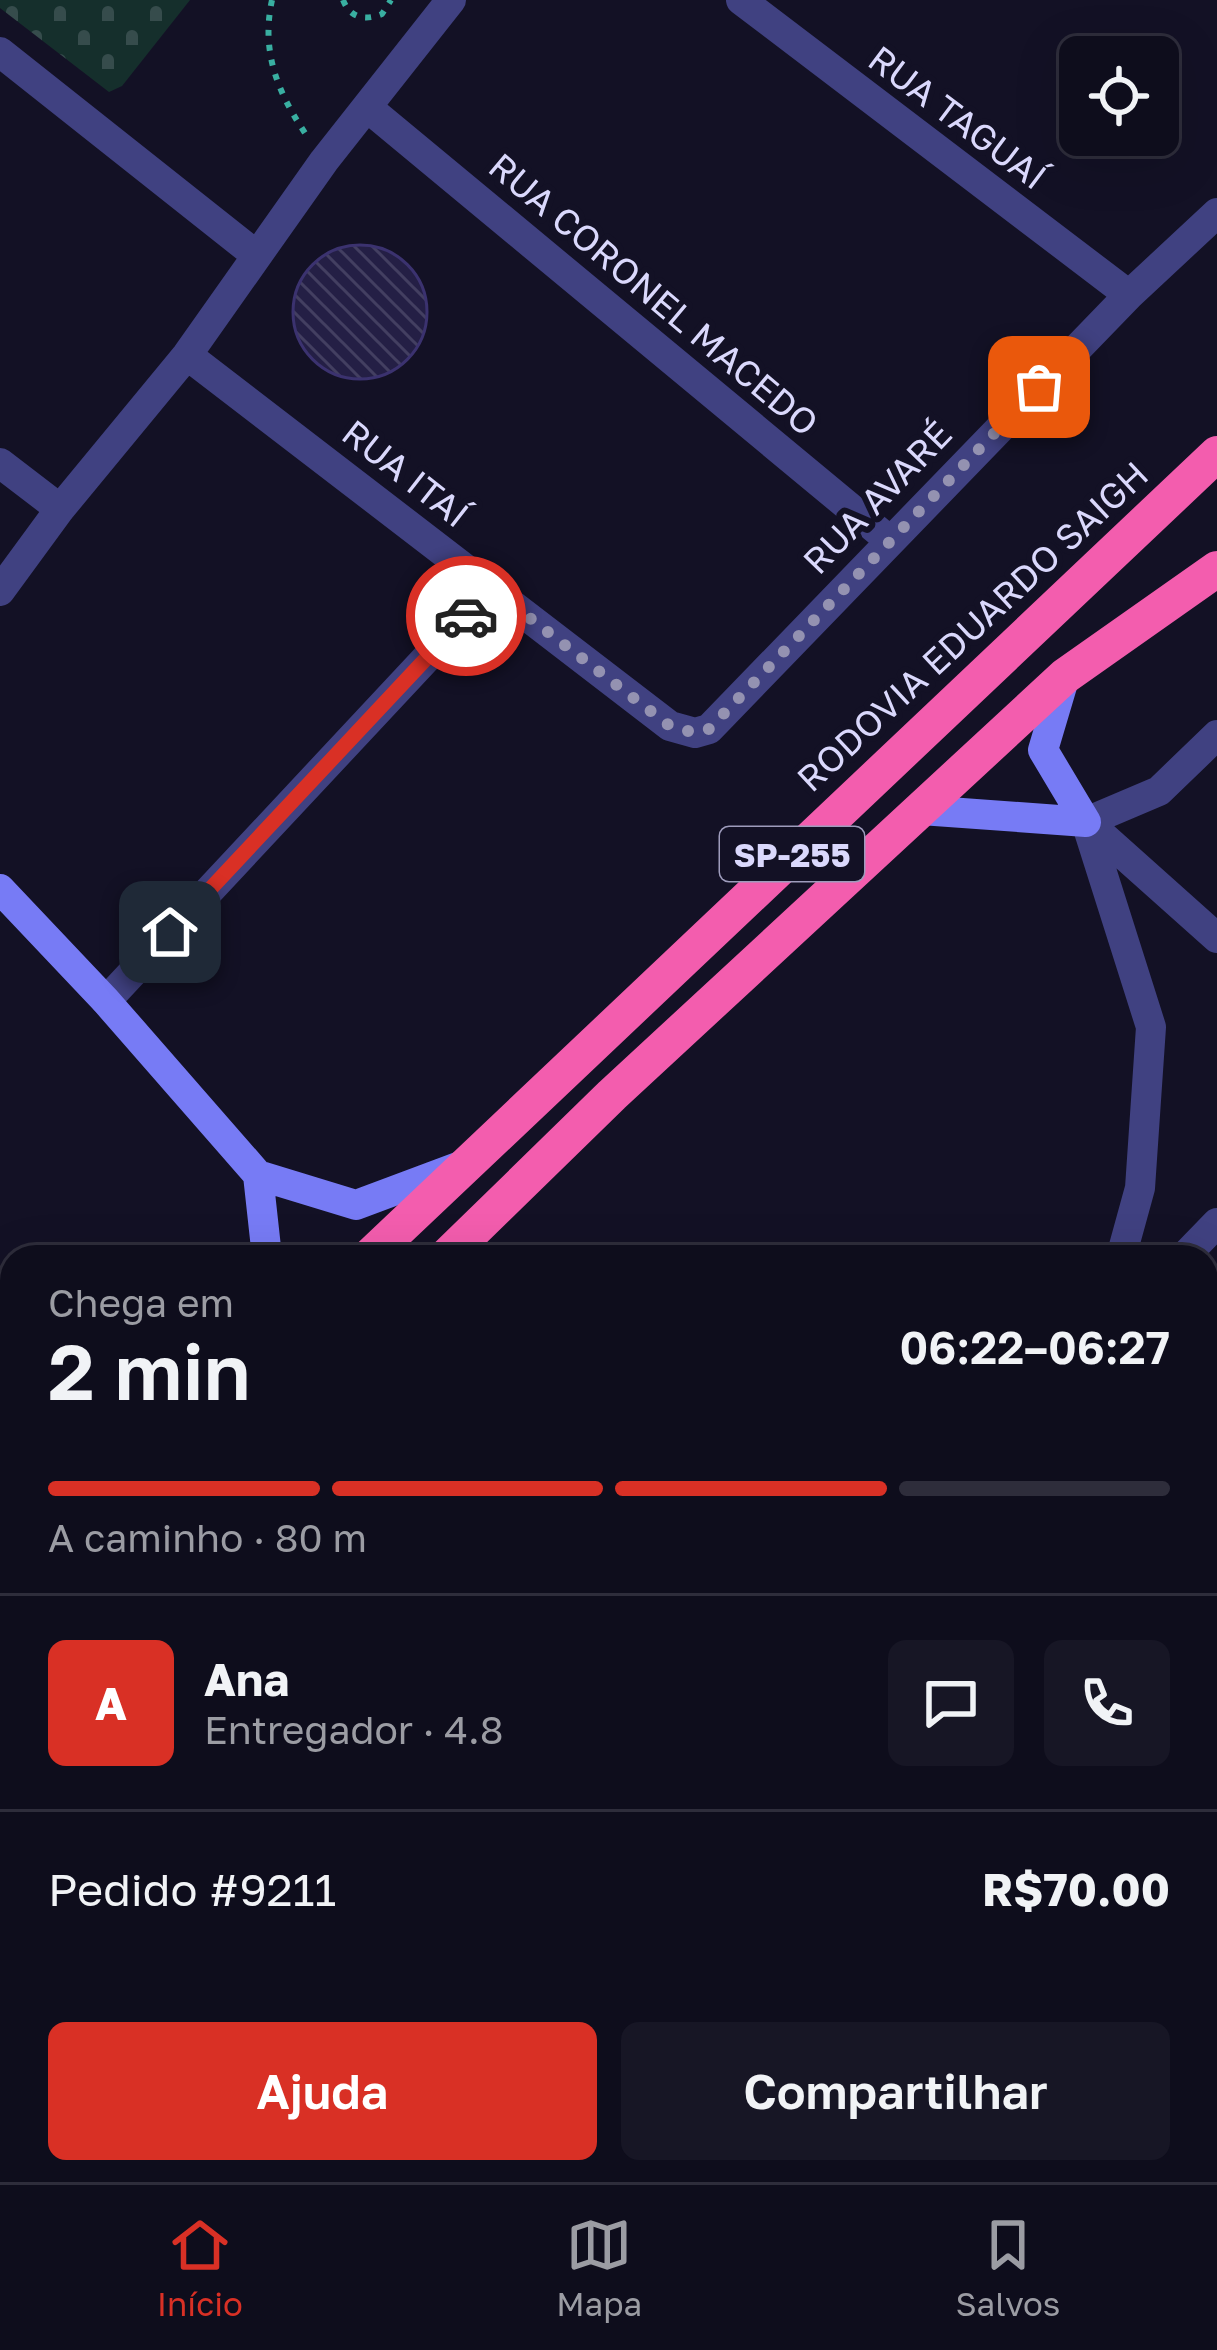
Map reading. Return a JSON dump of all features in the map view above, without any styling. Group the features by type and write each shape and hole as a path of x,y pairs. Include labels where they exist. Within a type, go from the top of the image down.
{"highway":[{"path":"1171,496 1217,423"},
{"name":"RODOVIA EDUARDO SAIGH","path":"382,1245 1217,454"},
{"name":"SP-255","path":"458,1245 612,1095 1065,676 1217,569"}],"main road":[{"path":"1065,676 1043,749 1086,822"},
{"path":"921,810 1086,822"},
{"path":"0,889 106,1000 259,1175 356,1205 468,1163"},
{"path":"259,1175 266,1245"}],"street":[{"path":"0,591 60,509 187,355 324,161 451,0"},
{"name":"RUA TAGUAÍ","path":"741,0 1129,295"},
{"path":"0,52 256,255"},
{"name":"RUA CORONEL MACEDO","path":"368,108 890,540"},
{"name":"RUA AVARÉ","path":"695,733 709,729 1129,295 1217,213"},
{"name":"RUA ITAÍ","path":"187,355 670,726 695,733"},
{"path":"0,463 60,509"},
{"path":"106,1000 492,589"},
{"path":"1086,822 1159,791 1217,735"},
{"path":"1086,822 1217,938"},
{"path":"1086,822 1151,1027 1140,1188 1124,1245"},
{"path":"1196,1245 1217,1223"}],"path":[{"path":"272,0 267,24 271,66 287,106 324,161"},
{"path":"343,0 352,13 365,19 382,14 392,0"}],"green space":[{"path":"0,0 190,0 122,86 109,92 0,8"}],"building":[{"path":"360,245 385,251 407,265 421,287 427,312 421,337 407,359 385,373 360,379 335,373 313,359 299,337 293,312 299,287 313,265 335,251"}],"way so far":[{"path":"466,616 492,589 670,726 695,733 709,729 1039,387"}],"route":[{"path":"170,932 466,616"}]}
